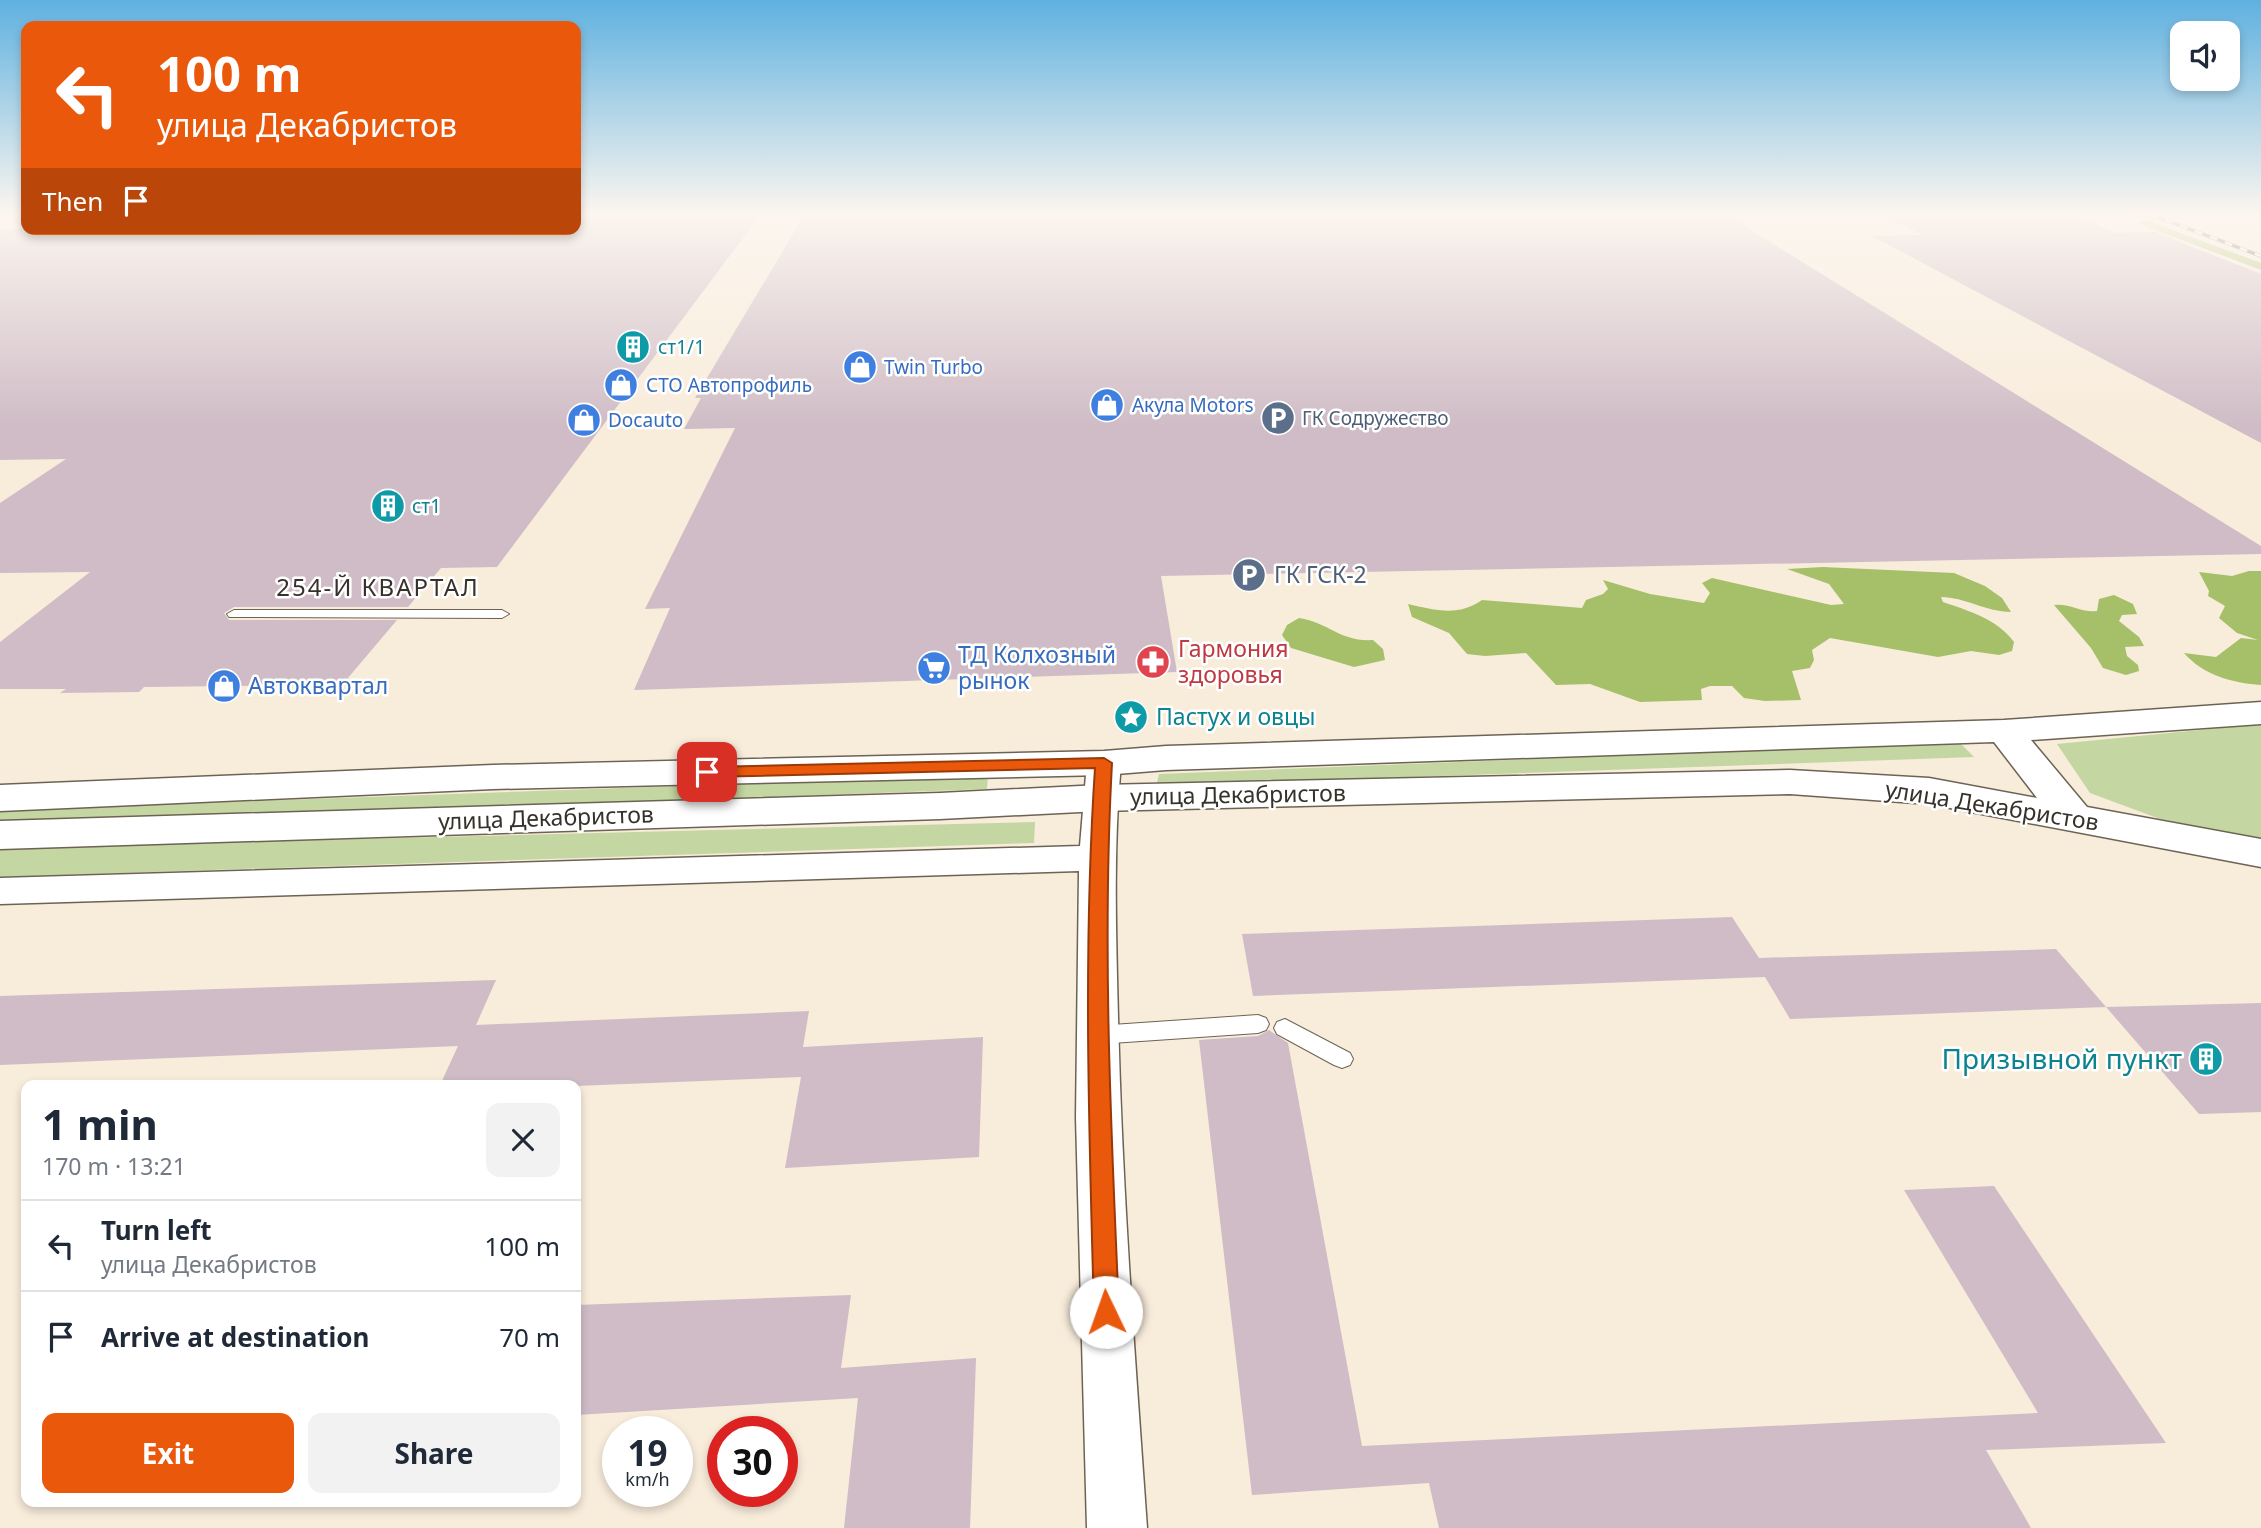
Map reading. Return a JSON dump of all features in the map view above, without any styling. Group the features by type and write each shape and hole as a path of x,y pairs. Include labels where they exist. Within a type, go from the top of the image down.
{"street":[{"name":"улица Декабристов","path":"0,835 940,806 1102,780 1166,758 2004,731 2261,713"},
{"path":"2004,731 2075,818"},
{"name":"улица Декабристов","path":"0,798 493,777 1790,782 1928,791 2261,853"},
{"path":"1102,780 1098,858 1097,1035 1101,1205 1117,1528"},
{"path":"0,891 1098,858"}],"lane":[{"path":"234,614 502,614"},
{"path":"1097,1035 1258,1024"},
{"path":"1285,1028 1342,1059"}],"green space":[{"path":"1823,567 1954,573 1985,586 2002,598 2011,612 1941,597 1943,602 1982,617 1999,627 2014,642 2012,651 1999,655 1971,651 1938,657 1830,638 1812,650 1814,660 1810,668 1792,671 1801,700 1765,701 1744,698 1732,686 1710,686 1701,689 1702,700 1640,702 1590,684 1556,685 1526,653 1485,656 1467,654 1449,633 1412,617 1408,604 1446,611 1464,609 1482,600 1582,608 1586,600 1603,594 1608,589 1603,580 1650,594 1704,603 1710,593 1702,583 1712,578 1831,605 1844,604 1829,584 1787,569"},
{"path":"2261,571 2261,685 2219,677 2200,667 2184,653 2216,657 2241,638 2258,640 2237,633 2219,618 2225,606 2208,596 2209,591 2199,572 2232,576"},
{"path":"2114,595 2133,604 2137,614 2122,615 2119,621 2139,637 2144,646 2125,647 2127,656 2138,665 2139,671 2126,675 2103,668 2091,648 2054,605 2097,611 2099,599"},
{"path":"1299,618 1352,638 1373,640 1383,649 1385,660 1354,667 1291,648 1282,635 1287,625"},
{"path":"2261,724 2261,840 2160,819 2090,793 2057,744"},
{"path":"1959,742 1974,757 1156,786 1159,774"},
{"path":"988,775 987,789 0,825 0,810"},
{"path":"1035,822 1034,843 0,877 0,848"}],"building":[{"path":"0,285 708,285 497,567 441,568 408,607 234,607 224,613 229,620 397,620 342,685 144,687 139,692 60,693 66,689 0,689 0,642 90,572 0,573 0,503 66,459 0,460"},
{"path":"762,285 1840,285 2261,546 2261,554 1161,576 1177,672 634,690 670,608 645,609 735,428 684,429 701,398 695,398"},
{"path":"1965,285 2261,285 2261,443"},
{"path":"1732,917 1759,958 2056,949 2106,1007 1790,1019 1765,977 1253,996 1242,934"},
{"path":"496,980 476,1025 809,1011 803,1047 983,1037 979,1157 785,1168 801,1077 581,1086 581,1080 442,1080 458,1046 0,1065 0,996"},
{"name":"Призывной пункт","path":"2261,1003 2261,1112 2199,1114 2106,1007"},
{"path":"1269,1030 1288,1043 1362,1446 2038,1413 1904,1190 1994,1186 2166,1443 1986,1450 2031,1528 1439,1528 1429,1483 1252,1495 1199,1040 1258,1036"},
{"path":"851,1295 841,1368 976,1358 970,1528 844,1528 858,1398 581,1415 581,1305"}],"place":[{"name":"ст1/1","path":"633,347"},
{"name":"Twin Turbo","path":"860,367"},
{"name":"СТО Автопрофиль","path":"621,385"},
{"name":"Акула Motors","path":"1107,405"},
{"name":"ГК Содружество","path":"1278,418"},
{"name":"Docauto","path":"584,420"},
{"name":"ст1","path":"388,506"},
{"name":"ГК ГСК-2","path":"1249,575"},
{"name":"Гармония здоровья","path":"1153,662"},
{"name":"ТД Колхозный рынок","path":"934,668"},
{"name":"Автоквартал","path":"224,686"},
{"name":"Пастух и овцы","path":"1131,717"},
{"name":"Призывной пункт","path":"2206,1059"}],"district":[{"name":"254-Й КВАРТАЛ","path":"378,588"}],"route":[{"path":"707,772 1104,763 1098,858 1097,1035 1106,1312"}]}
